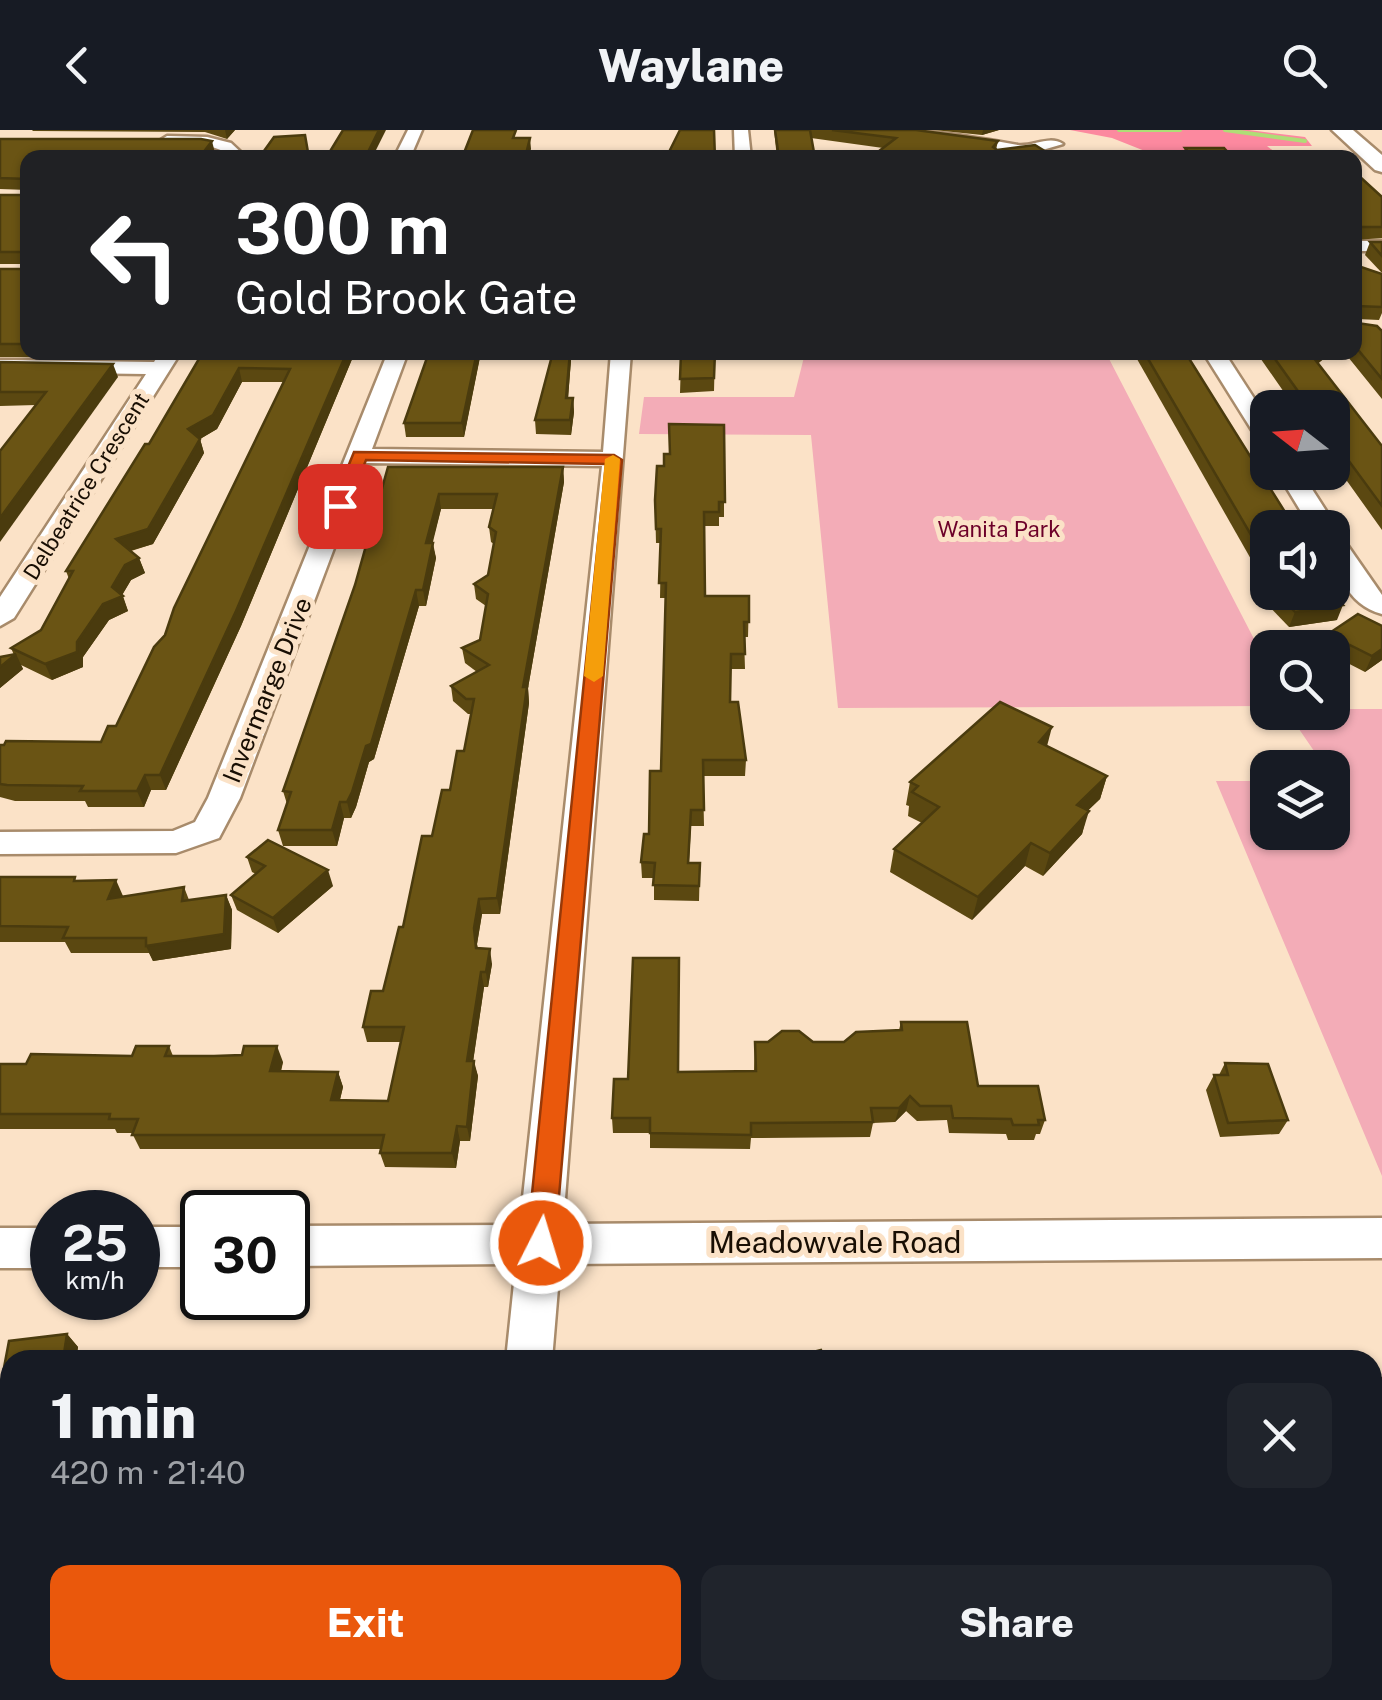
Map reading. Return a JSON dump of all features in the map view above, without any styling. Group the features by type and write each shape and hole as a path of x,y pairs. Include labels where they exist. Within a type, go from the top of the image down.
{"main road":[{"path":"1342,130 1382,166"}],"street":[{"path":"892,130 1006,145 1008,150"},
{"path":"155,141 218,144 235,150"},
{"path":"1027,150 1055,144"},
{"path":"0,366 165,360"},
{"name":"Delbeatrice Crescent","path":"0,618 165,360"},
{"name":"Invermarge Drive","path":"0,843 176,842 206,830 224,798 395,360"},
{"path":"530,1350 620,360"},
{"path":"1218,360 1250,410"},
{"path":"360,456 614,460"},
{"path":"1350,570 1368,598 1382,606"},
{"name":"Meadowvale Road","path":"310,1246 1382,1238"},
{"path":"0,1248 30,1248"}],"green space":[{"name":"Wanita Park","path":"803,360 1110,360 1250,631 1250,706 838,708 811,435 639,434 644,397 794,397"},
{"path":"1350,709 1382,709 1382,1176 1216,781 1250,781 1250,850 1350,850 1350,750 1313,750 1300,730 1350,730"}],"shaded area":[{"path":"1070,130 1249,130 1305,137 1312,146 1267,146 1272,150 1142,150 1112,138"}],"building":[{"path":"343,130 379,130 369,150 331,150"},
{"path":"473,130 516,130 513,138 530,138 527,150 465,150"},
{"path":"680,130 714,130 715,150 670,150"},
{"path":"775,130 810,130 814,150 778,150"},
{"path":"832,130 916,130 998,141 993,147 997,150 880,150 896,138"},
{"path":"305,135 308,150 265,150 274,137"},
{"path":"0,139 212,141 205,150 20,150 20,179 0,178"},
{"path":"1035,145 1043,150 997,150"},
{"path":"1185,148 1226,150 1187,150"},
{"path":"1362,179 1382,197 1382,227 1362,227"},
{"path":"0,195 20,195 20,252 0,252"},
{"path":"1370,242 1382,242 1382,256"},
{"path":"1362,267 1382,274 1382,307 1362,306"},
{"path":"0,269 20,269 20,344 0,344"},
{"path":"1362,324 1382,331 1382,379 1362,355"},
{"path":"198,360 344,360 236,611 160,775 145,775 137,791 0,784 0,745 6,741 101,742 108,726 116,726 154,647 165,635 174,608 290,369 239,368 213,415 188,429 200,439 148,529 116,539 139,558 125,565 112,587 123,596 103,604 77,642 77,652 45,664 11,648 41,630 73,571 66,571 145,444 149,444"},
{"path":"426,360 475,360 462,423 404,423"},
{"path":"551,360 569,360 566,398 573,398 570,420 535,420"},
{"path":"681,360 715,360 714,378 680,379"},
{"path":"1149,360 1190,360 1250,456 1250,490 1271,490 1284,510 1250,510 1250,533"},
{"path":"1276,360 1315,360 1339,390 1297,390"},
{"path":"0,362 113,364 0,518 0,451 46,392 0,392"},
{"path":"1350,405 1382,446 1382,506 1350,462"},
{"path":"669,424 724,425 725,502 719,502 719,512 704,512 705,596 749,596 749,622 744,622 745,654 731,654 730,702 738,702 746,760 703,760 704,810 691,810 688,863 700,863 699,886 653,885 655,863 641,862 644,834 649,834 650,771 661,771 666,583 659,583 661,529 656,529 655,500 657,466 664,466 664,454 670,454"},
{"path":"388,467 563,467 523,687 527,687 497,898 479,899 474,928 476,948 490,949 486,972 481,972 467,1061 474,1061 467,1127 457,1126 452,1153 380,1153 384,1135 132,1135 138,1119 109,1119 110,1114 0,1114 0,1064 26,1064 31,1054 132,1056 136,1046 169,1046 165,1056 214,1056 242,1055 244,1046 277,1046 270,1071 338,1072 331,1100 388,1101 404,1027 363,1027 371,991 383,991 399,927 403,927 422,836 432,836 442,790 450,790 457,751 464,751 474,699 466,699 451,686 489,665 462,648 480,640 488,594 474,584 488,575 496,532 489,527 497,494 439,494 426,543 433,543 423,590 416,590 371,744 366,746 352,792 347,802 340,802 332,830 278,830 291,792 283,791 355,585"},
{"path":"1358,614 1382,626 1382,649 1372,656 1350,645 1350,630 1334,630"},
{"path":"16,654 0,667 0,657"},
{"path":"1000,702 1052,727 1039,742 1107,776 1077,805 1089,811 1050,853 1031,843 978,897 894,849 939,807 912,792 918,786 910,782"},
{"path":"268,840 328,870 273,918 231,895 265,866 247,857"},
{"path":"0,877 116,880 108,899 184,887 182,901 226,895 224,934 146,946 146,938 63,938 68,927 0,926"},
{"path":"633,958 679,958 678,1072 756,1071 755,1042 768,1042 782,1031 799,1031 813,1042 844,1042 856,1032 902,1030 901,1022 967,1022 978,1086 1038,1086 1045,1120 1038,1120 1039,1125 1013,1125 1011,1119 953,1118 951,1106 920,1106 910,1096 899,1108 871,1108 873,1122 751,1123 751,1135 650,1133 650,1118 612,1118 614,1079 628,1079"},
{"path":"1225,1063 1268,1064 1288,1120 1228,1123 1214,1075 1228,1075"},
{"path":"67,1334 65,1350 7,1350 9,1341"}],"waterway":[{"path":"1119,130 1180,130"},
{"path":"1225,130 1305,141"}],"slow traffic":[{"path":"594,676 613,459"}],"route":[{"path":"340,506 360,456 614,460 541,1243"}]}
